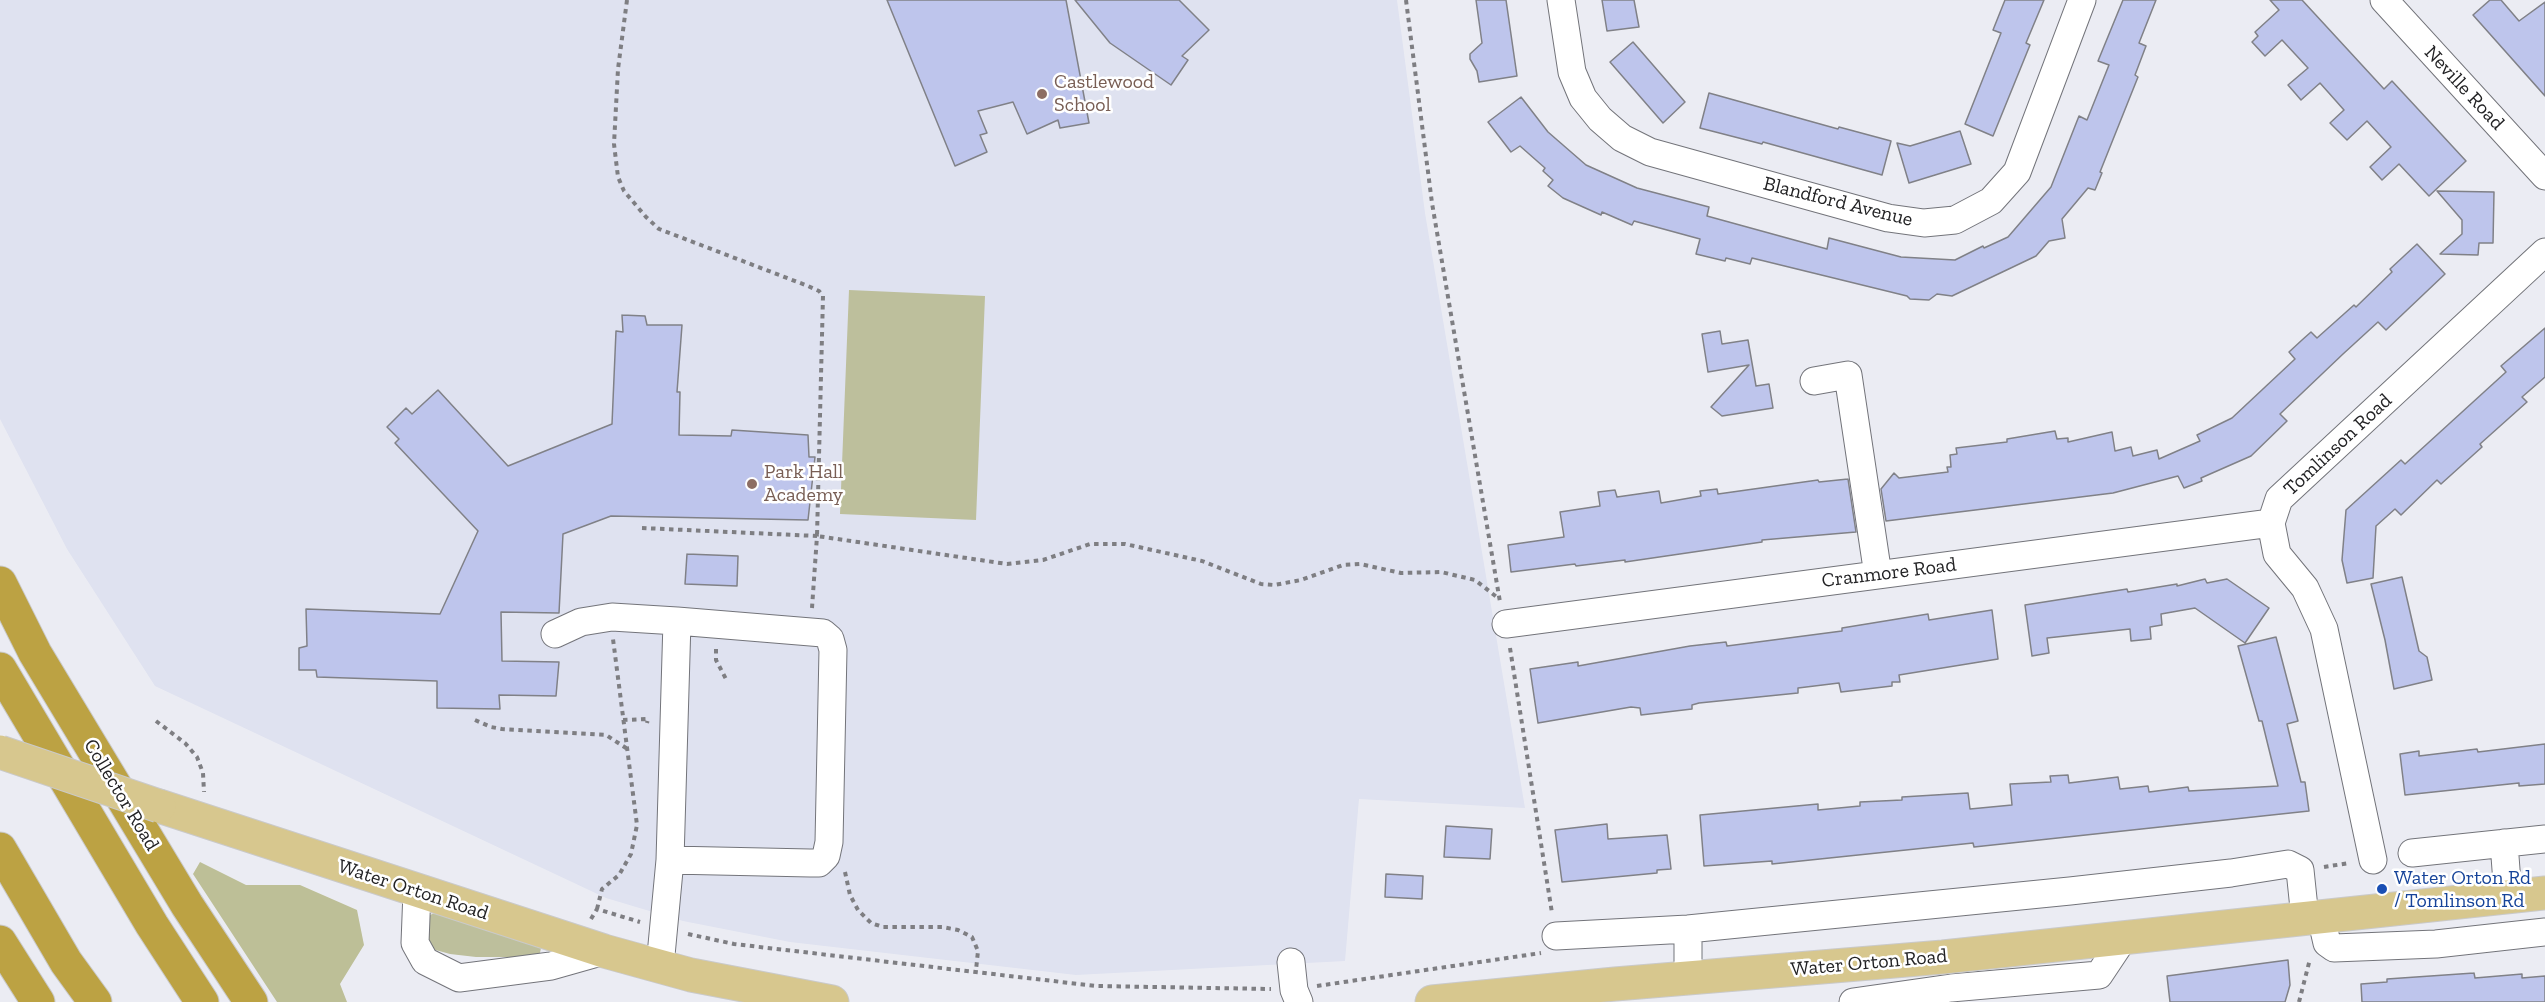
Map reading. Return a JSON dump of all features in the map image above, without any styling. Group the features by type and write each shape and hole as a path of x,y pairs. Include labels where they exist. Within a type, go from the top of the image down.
{"highway":[{"name":"Collector Road","path":"0,583 41,663 187,905 251,1002"},
{"name":"Collector Road","path":"0,669 152,925 202,1002"},
{"path":"0,849 66,962 94,1002"},
{"path":"0,942 38,1002"}],"main road":[{"name":"Water Orton Road","path":"0,752 417,891 595,939 660,966 692,975 832,1002"},
{"name":"Water Orton Road","path":"1432,1002 1615,993 1688,978 1947,973 2123,939 2318,926 2508,896 2545,893"}],"street":[{"name":"Blandford Avenue","path":"1561,0 1572,72 1583,98 1600,119 1622,138 1650,152 1888,218 1924,223 1955,220 1991,201 2017,172 2082,0"},
{"name":"Neville Road","path":"2384,0 2545,176"},
{"name":"Tomlinson Road","path":"2271,523 2279,500 2545,252"},
{"path":"1814,381 1848,375 1878,575"},
{"name":"Cranmore Road","path":"1502,611 1878,575 2271,523"},
{"path":"2271,523 2277,554 2305,588 2324,629 2373,860"},
{"path":"555,634 581,622 612,617 823,633 830,639 833,650 829,842 826,856 819,863 670,860"},
{"path":"660,966 670,860 677,621"},
{"path":"2412,853 2545,839"},
{"path":"2504,843 2508,896"},
{"path":"1556,936 1688,929 2070,891 2231,873 2288,864 2300,870 2318,926 2334,948 2436,944 2545,932"},
{"path":"417,891 416,943 425,961 459,978 551,966 595,939"},
{"path":"1688,929 1688,978"},
{"path":"1291,962 1296,996"},
{"path":"1853,1002 1947,973"}],"path":[{"path":"627,0 618,69 614,144 618,177 624,191 639,210 659,229 819,291 823,296 817,536 1007,564 1043,560 1090,544 1125,544 1202,561 1261,584 1275,585 1301,580 1343,565 1360,564 1401,573 1441,572 1475,580 1502,611"},
{"path":"597,909 663,929 734,944 1096,986 1296,996 1558,951 1432,203 1406,0"},
{"path":"595,939 597,909 602,889 619,875 634,842 636,809 623,720 612,617"},
{"path":"623,720 648,719 647,728"},
{"path":"476,720 502,729 606,735 627,748"},
{"path":"156,721 185,742 197,757 203,773 205,788 203,795"},
{"path":"2300,870 2373,860"},
{"path":"2299,1002 2318,926"}],"shaded area":[{"name":"Park Hall Academy","path":"0,0 1397,0 1425,213 1525,808 1359,799 1345,961 1076,975 790,942 683,921 606,898 155,686 67,549 0,419"}],"green space":[{"path":"849,290 985,296 976,520 840,514"},
{"path":"200,862 246,885 300,885 357,910 364,945 340,984 347,1002 277,1002 193,874"},
{"path":"432,914 442,914 541,948 540,953 522,957 476,957 432,949 422,926 425,919"}],"building":[{"path":"887,0 1066,0 1089,123 1060,128 1058,120 1027,134 1013,102 978,111 987,133 980,135 987,152 955,166"},
{"path":"1075,0 1179,0 1209,30 1182,56 1188,60 1171,85 1110,43"},
{"path":"1476,0 1506,0 1517,76 1479,82 1477,71 1470,59 1470,54 1482,43"},
{"path":"1602,0 1634,0 1639,27 1607,31"},
{"path":"2005,0 2044,0 2026,43 2030,45 1993,136 1965,124 2001,33 1993,30"},
{"path":"2123,0 2156,0 2139,43 2146,46 2135,75 2138,77 2095,190 2088,188 2062,219 2065,238 2049,241 2036,256 1952,296 1937,294 1929,300 1910,299 1907,296 1752,258 1750,264 1696,254 1700,239 1634,221 1632,225 1602,212 1601,215 1563,198 1548,186 1553,180 1543,171 1545,168 1520,146 1511,152 1488,122 1521,97 1548,132 1586,165 1637,188 1709,207 1707,216 1827,249 1829,238 1901,257 1955,260 2008,237 2051,187 2079,116 2087,120 2109,65 2098,61"},
{"path":"2270,0 2302,0 2384,89 2392,81 2466,161 2429,196 2399,164 2382,180 2370,167 2391,147 2367,121 2347,140 2330,123 2344,110 2320,83 2301,100 2288,85 2308,68 2282,40 2265,56 2252,42 2258,36 2255,32 2279,10"},
{"path":"2490,0 2501,0 2519,21 2545,2 2545,96 2473,15"},
{"path":"1633,42 1685,102 1663,123 1610,62"},
{"path":"1709,93 1838,129 1839,127 1891,141 1882,175 1763,142 1762,144 1700,128"},
{"path":"1960,131 1971,164 1909,183 1897,143 1910,146"},
{"path":"2437,191 2494,192 2493,243 2479,243 2478,255 2440,254 2462,234 2462,220"},
{"path":"2417,244 2445,274 2386,330 2378,322 2343,354 2280,414 2287,421 2251,456 2184,488 2178,476 2113,493 1886,521 1881,489 1894,473 1899,478 1948,472 1947,467 1951,467 1950,455 1957,454 1956,448 2007,442 2007,439 2055,431 2057,439 2068,438 2068,442 2112,432 2115,451 2131,447 2133,456 2157,450 2159,459 2200,441 2197,435 2232,418 2295,359 2289,352 2311,332 2317,338 2354,305 2356,307 2392,272 2390,269"},
{"path":"622,315 645,316 647,325 682,325 677,392 680,392 679,435 731,436 732,430 808,435 809,457 815,457 808,520 611,516 563,534 559,613 501,612 502,661 559,662 556,696 499,695 500,709 437,708 437,681 317,677 316,670 299,670 299,648 307,646 306,609 440,614 478,531 395,443 399,439 387,427 406,408 412,414 438,390 508,466 612,424 616,331 623,332"},
{"path":"2545,328 2545,377 2522,397 2527,402 2480,444 2482,447 2441,484 2437,480 2401,515 2395,509 2376,526 2373,578 2347,583 2342,560 2346,510 2401,460 2405,464 2506,372 2501,366"},
{"path":"1720,331 1722,344 1748,340 1756,386 1769,384 1773,408 1722,416 1711,407 1749,365 1708,372 1702,334"},
{"path":"1848,479 1856,532 1762,540 1762,542 1625,562 1625,560 1576,566 1575,564 1511,572 1508,545 1564,537 1560,512 1600,506 1598,492 1615,490 1617,497 1659,491 1661,503 1701,496 1700,491 1717,489 1718,494 1818,480 1819,482"},
{"path":"687,554 738,556 737,586 685,584"},
{"path":"2402,577 2419,651 2427,657 2432,680 2394,689 2371,584"},
{"path":"2205,579 2207,583 2227,579 2269,608 2245,643 2195,608 2161,614 2162,625 2150,627 2151,639 2131,641 2130,629 2047,638 2049,653 2032,656 2025,605 2127,589 2128,592 2177,584 2177,586"},
{"path":"1992,610 1998,659 1899,675 1900,682 1892,682 1892,686 1841,692 1839,683 1798,688 1798,693 1699,703 1692,705 1692,709 1641,715 1640,708 1631,707 1538,723 1530,669 1578,662 1578,666 1690,646 1726,642 1727,646 1842,631 1842,628 1928,614 1929,620"},
{"path":"2276,637 2298,721 2287,724 2301,782 2305,782 2309,811 1974,847 1973,843 1772,864 1772,861 1704,866 1700,815 1818,804 1818,810 1860,806 1860,802 1902,800 1902,797 1968,793 1970,809 2012,805 2010,784 2051,782 2050,776 2068,775 2069,783 2118,777 2120,789 2148,786 2149,792 2188,787 2189,791 2278,786 2262,721 2259,721 2238,646"},
{"path":"2545,744 2545,784 2519,786 2519,783 2405,795 2400,754 2419,751 2419,756 2477,749 2478,752"},
{"path":"1607,824 1608,839 1667,835 1671,869 1657,870 1657,873 1562,882 1555,830"},
{"path":"1446,826 1492,829 1490,859 1444,857"},
{"path":"1386,874 1423,876 1422,899 1385,897"},
{"path":"2288,960 2290,985 2285,1002 2170,1002 2167,976"},
{"path":"2474,973 2475,978 2522,974 2522,978 2545,976 2545,1002 2362,1002 2361,984 2387,982 2387,979"}],"place":[{"name":"Castlewood School","path":"1042,94"},
{"name":"Park Hall Academy","path":"752,484"},
{"name":"Water Orton Rd / Tomlinson Rd","path":"2382,889"}]}
